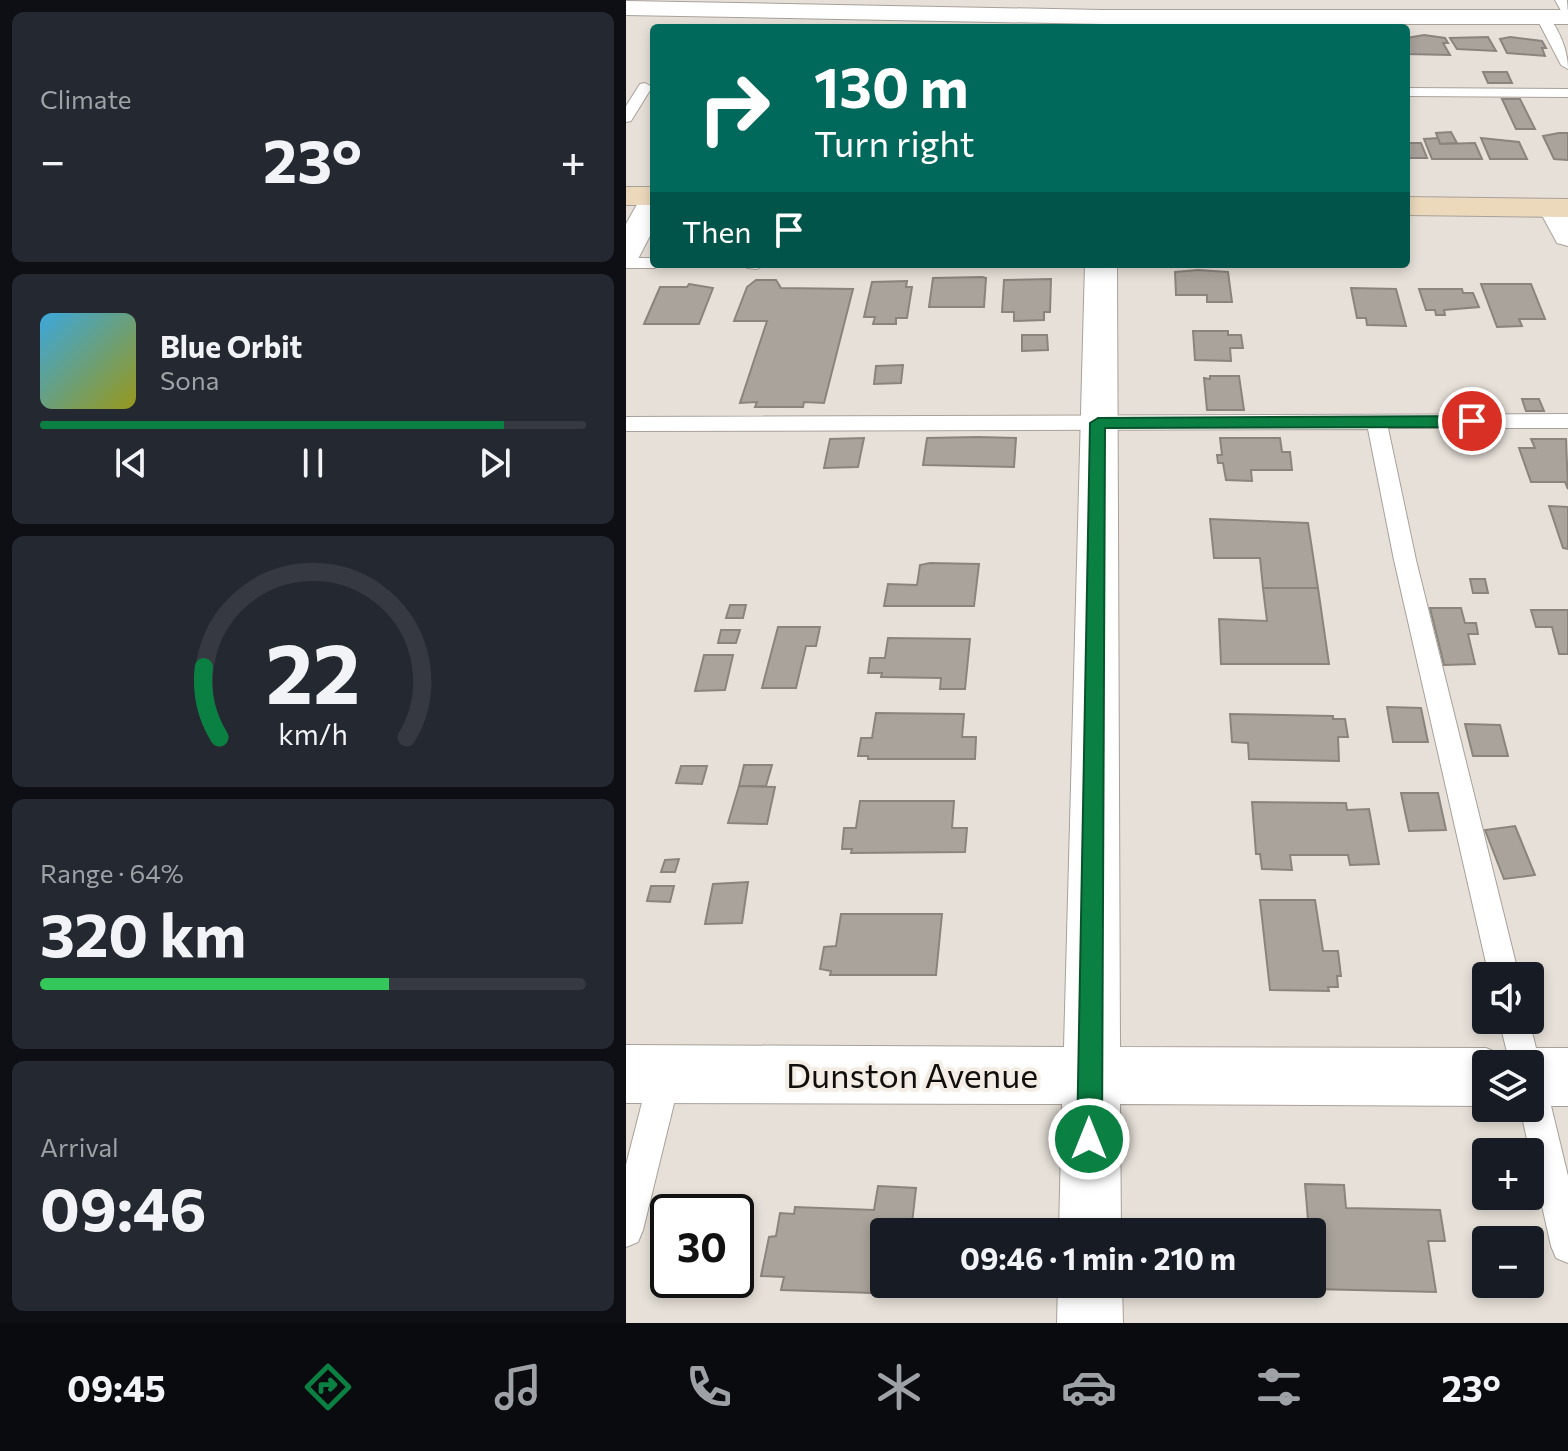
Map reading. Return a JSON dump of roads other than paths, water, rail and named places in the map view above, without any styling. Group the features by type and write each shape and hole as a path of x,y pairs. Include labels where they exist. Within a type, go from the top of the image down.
{"main road":[{"path":"1410,206 1561,208"}],"street":[{"path":"626,8 1103,15 1568,17"},
{"path":"626,254 643,206"},
{"path":"1561,208 1568,237"},
{"path":"1090,1218 1089,1077 1101,268"},
{"name":"Dunston Avenue","path":"645,1074 1472,1077"},
{"path":"1544,1077 1568,1077"},
{"path":"1090,1298 1090,1323"}],"lane":[{"path":"1561,0 1568,11"},
{"path":"1542,17 1568,65"},
{"path":"626,86 650,87"},
{"path":"626,118 650,87"},
{"path":"1410,92 1568,93"},
{"path":"626,263 650,263"},
{"path":"626,424 1568,421"},
{"path":"1377,422 1405,560 1501,962"},
{"path":"626,1230 645,1074"},
{"path":"1539,1122 1568,1246"}]}
